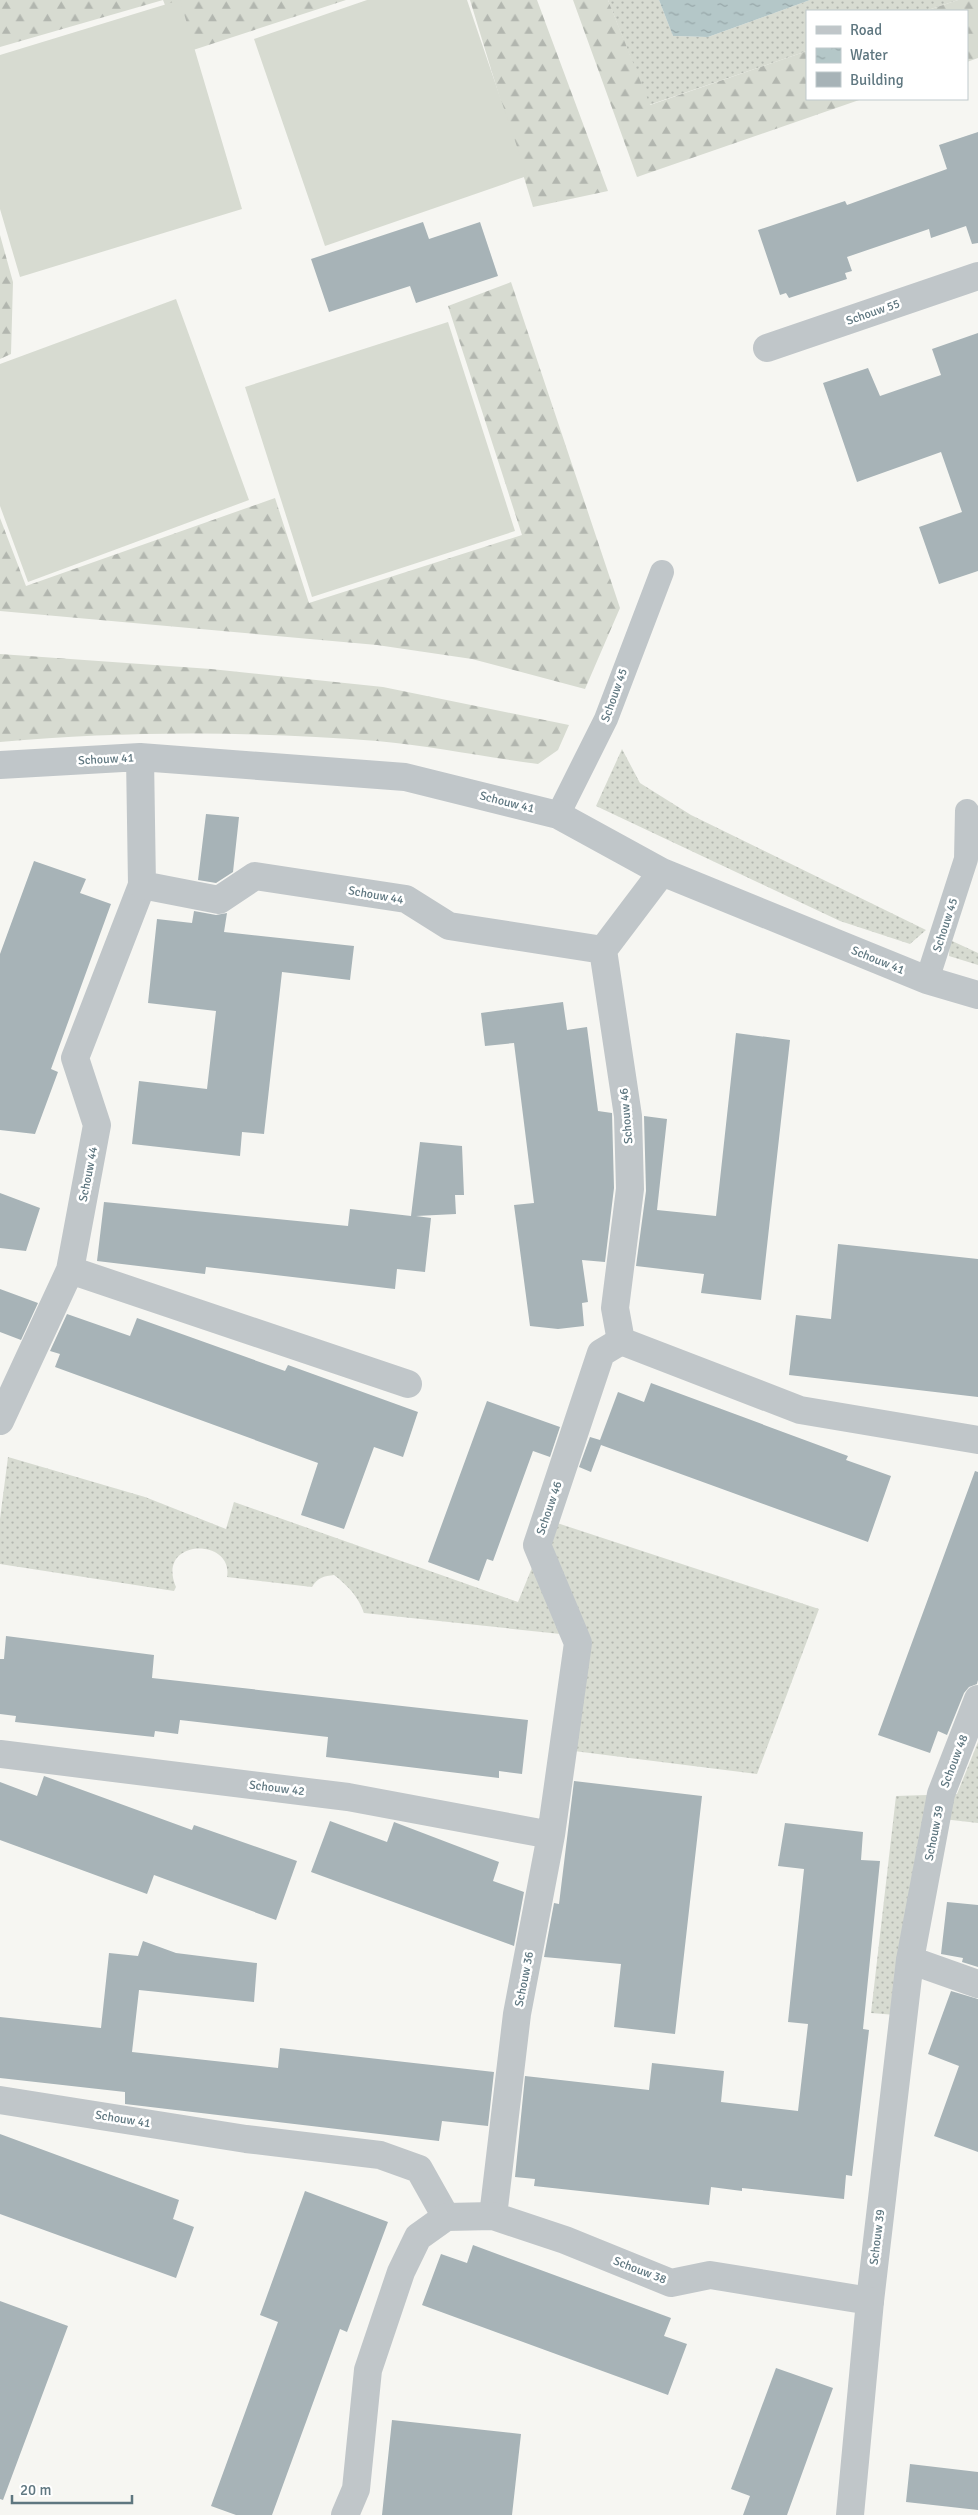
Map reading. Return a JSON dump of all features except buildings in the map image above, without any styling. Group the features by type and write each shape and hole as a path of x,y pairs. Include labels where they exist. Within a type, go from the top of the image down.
{"street":[{"name":"Schouw 55","path":"767,348 978,276"},
{"name":"Schouw 41","path":"0,765 140,757 405,777 558,815 662,872 927,980 978,995"},
{"name":"Schouw 44","path":"0,1421 70,1270 97,1125 74,1058 142,885 140,757"},
{"path":"603,950 662,872"},
{"name":"Schouw 44","path":"142,885 219,900 255,876 406,899 449,926 603,950"},
{"name":"Schouw 46","path":"565,1743 578,1643 537,1545 602,1353 621,1341 615,1308 630,1189 628,1116 603,950"},
{"path":"70,1270 408,1384"},
{"path":"621,1341 800,1410 978,1440"},
{"name":"Schouw 48","path":"942,1794 978,1699"},
{"name":"Schouw 36","path":"494,2216 518,2014 551,1835 565,1743"},
{"name":"Schouw 42","path":"0,1754 348,1797 551,1835"},
{"name":"Schouw 39","path":"850,2515 870,2301 910,1960 942,1794"},
{"path":"910,1960 978,1984"},
{"name":"Schouw 41","path":"0,2100 246,2139 380,2155 420,2169 446,2217"},
{"name":"Schouw 38","path":"446,2217 494,2216 565,2240 671,2283 710,2275 870,2301"},
{"path":"345,2515 356,2489 368,2370 395,2290 418,2237 446,2217"}],"lane":[{"name":"Schouw 45","path":"558,815 606,719 662,572"},
{"name":"Schouw 45","path":"927,980 966,859 967,811"}],"green space":[{"path":"0,0 163,0 0,47"},
{"path":"163,0 346,0 184,53"},
{"path":"180,0 242,209 20,277 0,209 0,55"},
{"path":"367,0 467,0 527,176 325,246 254,39"},
{"path":"470,0 537,0 608,191 533,207"},
{"path":"573,0 608,0 650,105 806,51 806,100 859,100 637,177"},
{"path":"608,0 659,0 673,36 708,37 810,0 958,0 928,10 806,10 806,51 649,105"},
{"path":"958,0 978,0 978,58 968,62 968,10 928,10"},
{"path":"0,235 13,282 11,354 0,359"},
{"path":"511,282 620,608 585,689 472,659 377,645 0,611 0,518 26,586 275,498 309,603 522,535 448,306"},
{"path":"176,299 249,500 28,582 0,506 0,364"},
{"path":"448,322 515,531 312,597 245,387"},
{"path":"0,654 211,669 383,687 569,725 558,750 538,764 397,743 283,735 141,734 0,742"},
{"path":"622,749 640,783 691,815 926,930 910,944 840,921 596,806"},
{"path":"950,940 978,953 978,965 949,956"},
{"path":"8,1457 145,1497 226,1529 234,1502 518,1602 551,1521 819,1609 757,1774 558,1749 570,1635 364,1613 359,1601 352,1592 334,1575 321,1578 312,1587 227,1577 226,1564 219,1555 208,1550 196,1549 185,1552 176,1559 172,1571 176,1587 174,1591 0,1564 0,1519"},
{"path":"978,1742 978,1823 934,1818 908,2016 871,2013 896,1796 957,1794"}],"water":[{"path":"659,0 810,0 708,37 673,36"}]}
